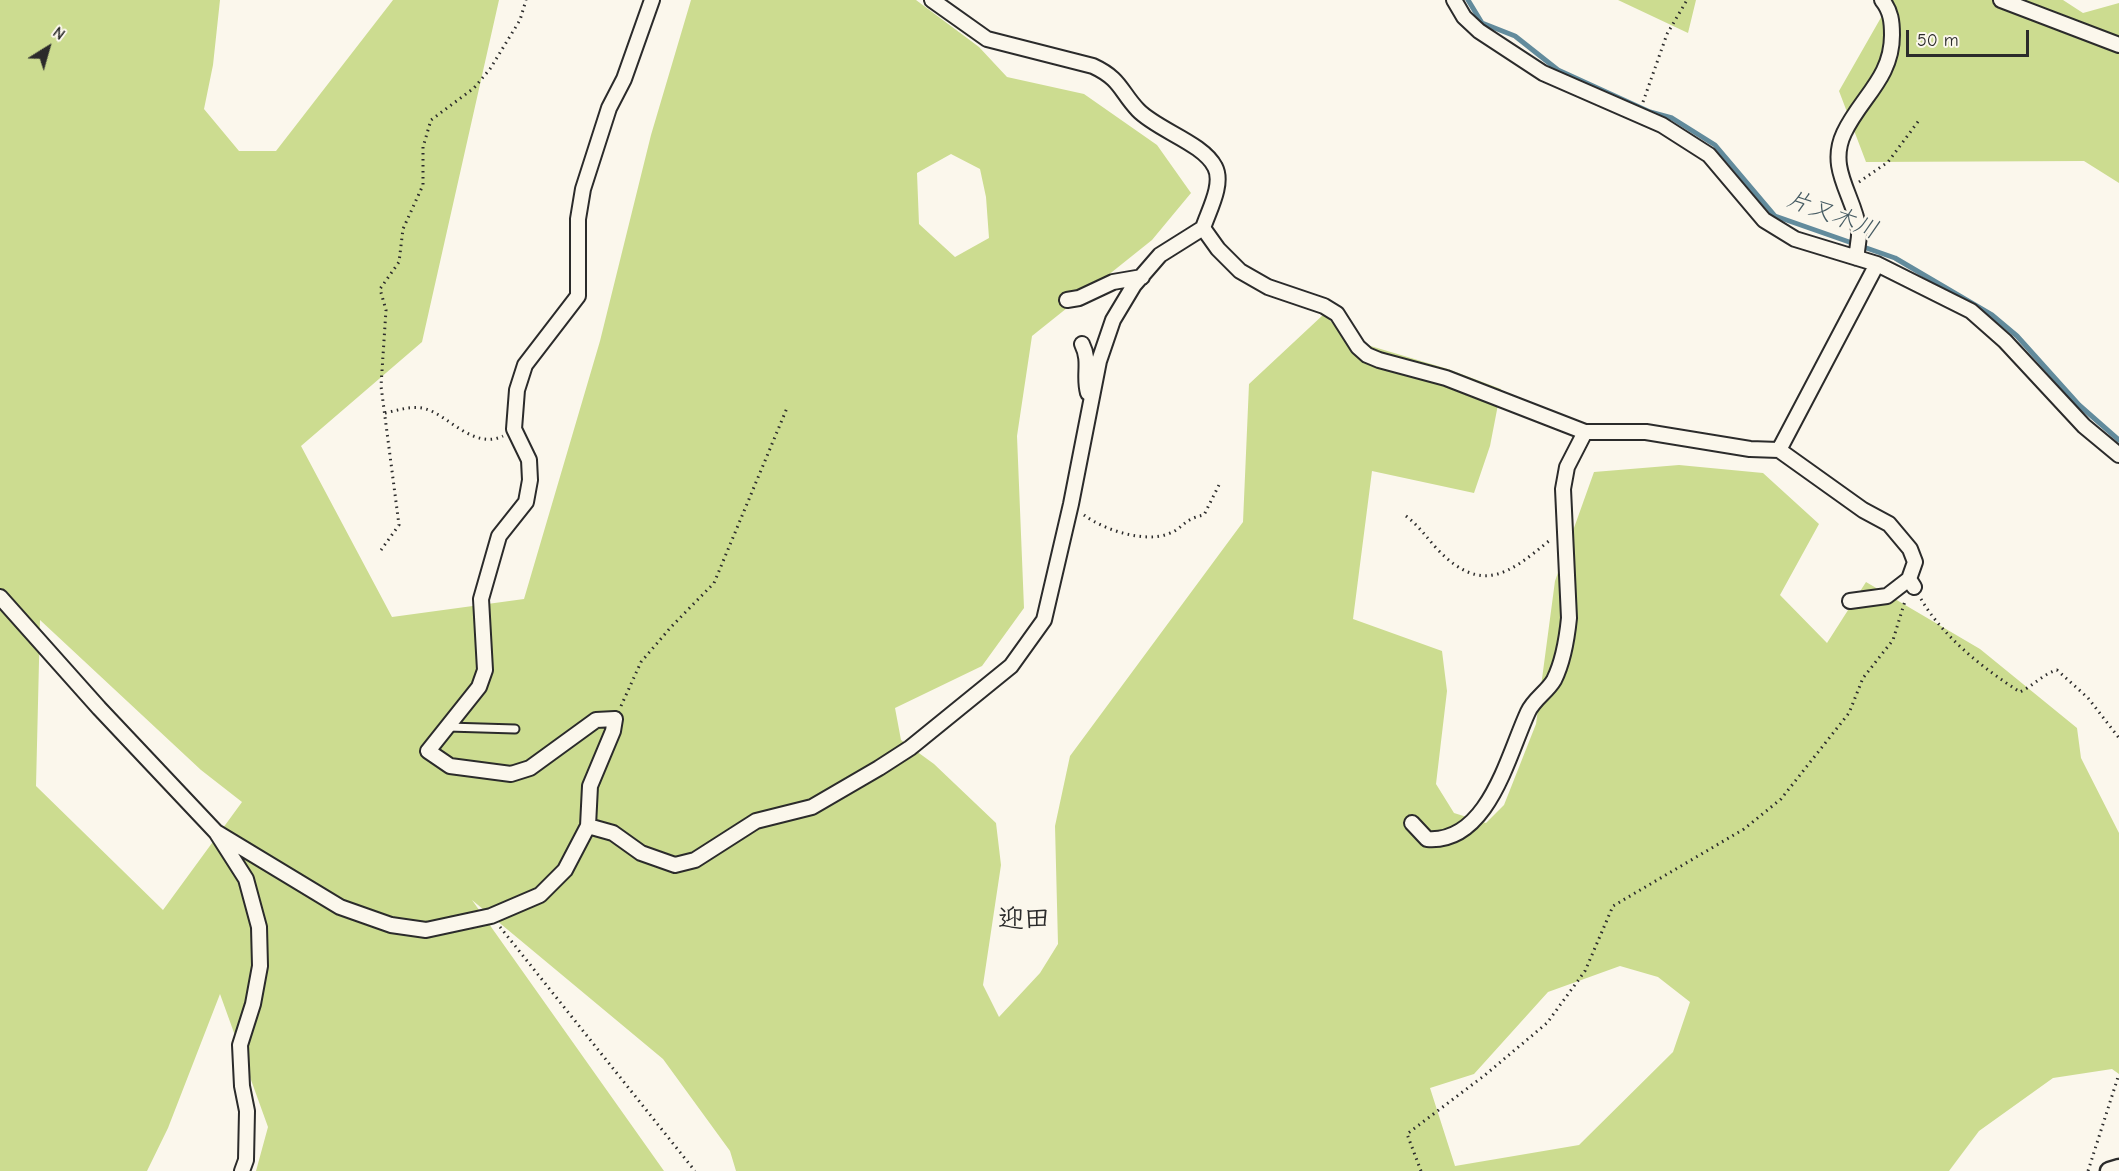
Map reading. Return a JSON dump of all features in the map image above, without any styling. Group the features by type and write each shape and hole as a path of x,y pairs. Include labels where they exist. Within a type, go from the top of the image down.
{"street":[{"path":"216,832 340,907 391,925 426,930 491,916 540,895 565,870 588,826 590,786 613,731 615,719 596,720 530,768 511,774 450,766 428,751 479,687 485,670 482,599 499,536 526,502 530,480 529,460 514,430 517,390 525,365 578,296 578,219 583,189 609,108 624,80 652,0"},
{"path":"588,826 613,833 641,853 675,865 696,860 756,821 812,807 902,753 1011,666 1044,620 1071,504 1099,361 1113,320 1160,255 1203,228 1218,177 1215,167 1207,156 1138,110 1123,88 1108,73 1093,66 987,39 932,0"},
{"path":"1454,0 1464,17 1479,31 1544,73 1662,125 1709,155 1764,220 1794,239 1857,250 1877,264 1971,312 2005,340 2084,426 2119,455"},
{"path":"1857,250 1859,231 1852,186 1838,167 1837,154 1845,132 1885,73 1892,46 1892,18 1882,0"},
{"path":"2001,0 2119,45"},
{"path":"1203,228 1240,271 1268,287 1324,306 1337,314 1367,355 1446,378 1585,432 1646,432 1750,449 1779,450 1863,510 1889,524 1910,549 1915,562 1912,583 1887,596 1850,602"},
{"path":"1779,450 1877,264"},
{"path":"1067,300 1079,298 1113,282 1142,277"},
{"path":"1082,344 1088,357 1086,385 1090,404"},
{"path":"1412,823 1427,838 1436,839 1456,835 1476,820 1514,752 1533,703 1553,681 1567,639 1563,489 1567,467 1585,432"},
{"path":"0,597 99,708 216,832 246,879 259,927 258,976 253,1004 240,1045 242,1086 247,1110 246,1160 242,1171"},
{"path":"2109,1171 2119,1168"}],"lane":[{"path":"448,728 515,729"}],"path":[{"path":"381,550 399,525 381,386 386,310 381,289 399,262 403,229 423,185 426,135 431,120 474,88 490,69 520,21 526,0"},
{"path":"1645,97 1667,34 1688,0"},
{"path":"1852,186 1888,162 1920,119"},
{"path":"385,412 408,407 428,409 458,430 486,438 499,438 514,430"},
{"path":"615,719 641,662 714,583 787,408"},
{"path":"1071,504 1094,522 1112,531 1166,535 1176,531 1188,518 1204,514 1219,485"},
{"path":"1406,516 1450,562 1466,574 1489,576 1508,572 1565,527"},
{"path":"1912,583 1930,614 1957,642 2004,682 2020,692 2033,686 2049,672 2057,670 2088,698 2119,738"},
{"path":"1421,1171 1407,1134 1485,1075 1547,1023 1585,971 1613,906 1744,829 1781,799 1849,713 1863,678 1893,640 1902,607 1912,583"},
{"path":"491,916 695,1171"},
{"path":"2088,1171 2119,1074"}],"green space":[{"path":"0,0 220,0 213,65 204,109 239,151 276,151 393,0 499,0 422,342 301,446 392,617 524,599 600,341 651,135 691,0 916,0 979,47 1007,77 1084,94 1157,145 1191,193 1152,240 1032,336 1017,436 1024,608 982,666 895,708 901,740 934,764 996,823 1001,865 983,985 999,1017 1040,973 1058,944 1055,826 1070,756 1243,522 1249,384 1324,314 1347,339 1448,369 1501,389 1490,446 1474,493 1372,471 1353,619 1442,651 1447,691 1436,784 1454,813 1486,823 1504,805 1536,724 1555,581 1594,472 1679,465 1763,473 1819,524 1780,595 1827,643 1866,582 1980,649 2077,728 2081,758 2119,833 2119,1074 2112,1069 2053,1078 1979,1131 1949,1171 736,1171 730,1151 663,1059 472,900 664,1171 256,1171 268,1127 220,994 168,1128 147,1171 0,1171","holes":["951,154 980,169 986,197 989,238 955,257 919,224 917,173","40,620 201,770 242,802 163,910 36,786","1620,966 1658,977 1690,1002 1673,1052 1579,1145 1455,1166 1430,1088 1474,1074 1548,992"]},
{"path":"1618,0 1696,0 1688,33"},
{"path":"1891,0 2063,0 2083,13 2119,3 2119,183 2084,161 1866,162 1839,91"}],"waterway":[{"name":"片又木川","path":"1468,0 1482,23 1515,36 1558,70 1650,112 1672,118 1715,145 1775,216 1895,258 1992,315 2017,336 2079,405 2119,440"}],"district":[{"name":"迎田","path":"1024,920"}]}
